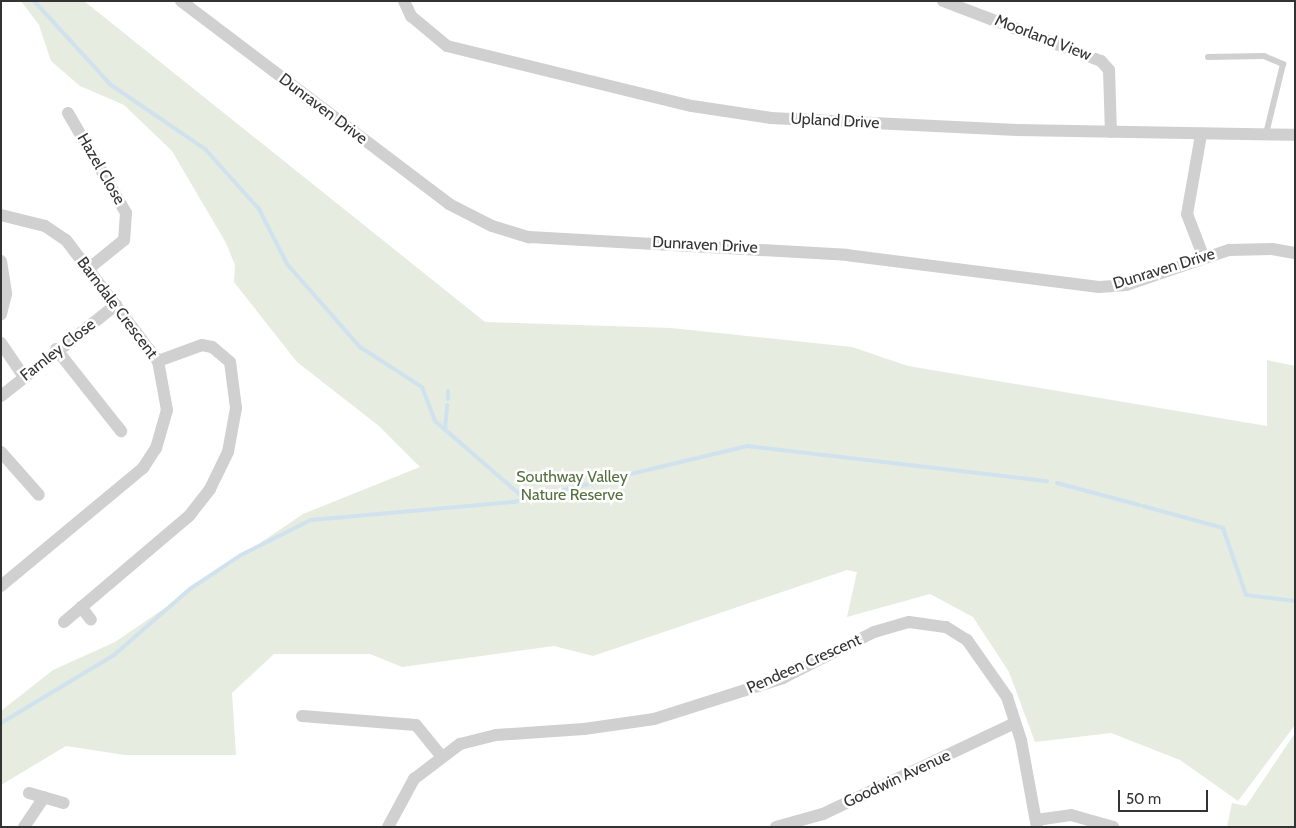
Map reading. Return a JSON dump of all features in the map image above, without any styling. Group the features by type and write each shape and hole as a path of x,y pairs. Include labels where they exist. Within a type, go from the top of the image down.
{"street":[{"name":"Dunraven Drive","path":"181,1 448,204 492,226 529,236 846,254 1099,288 1126,285 1204,258 1250,248 1295,253"},
{"name":"Upland Drive","path":"404,1 411,16 447,46 692,106 771,118 1201,135 1295,135"},
{"name":"Moorland View","path":"943,1 1101,61 1109,70 1111,132"},
{"name":"Hazel Close","path":"68,113 126,214 124,240 87,270"},
{"path":"1201,135 1187,214 1204,258"},
{"name":"Barndale Crescent","path":"1,215 45,226 66,240 87,270 158,360 167,410 150,458 1,586"},
{"path":"1,261 6,294 1,314"},
{"name":"Farnley Close","path":"1,396 56,349 116,305"},
{"path":"1,343 24,377"},
{"path":"64,622 189,516 210,489 228,452 236,408 230,362 212,347 202,345 158,360"},
{"path":"56,349 121,431"},
{"path":"1,452 39,495"},
{"path":"81,607 90,620"},
{"name":"Pendeen Crescent","path":"388,827 414,779 441,756 460,744 496,735 584,729 654,719 782,678 874,632 909,622 946,627 967,640 1008,697 1036,823"},
{"path":"302,716 416,725 441,756"},
{"name":"Goodwin Avenue","path":"776,827 823,814 1015,723"},
{"path":"29,792 64,804"},
{"path":"24,827 44,797"},
{"path":"1036,823 1070,815 1113,827"}],"lane":[{"path":"1208,57 1264,56 1283,64 1266,134"}],"green space":[{"name":"Southway Valley Nature Reserve","path":"21,1 84,1 485,322 671,328 852,347 908,366 1267,426 1267,360 1295,366 1295,725 1238,801 1180,760 1111,733 1035,742 1009,672 973,617 930,594 847,617 857,572 847,570 593,656 554,646 402,667 370,654 274,654 232,693 236,755 125,755 66,746 1,785 1,711 53,670 115,642 303,514 420,467 379,426 297,362 234,282 235,265 226,243 172,151 124,105 80,86 51,61 39,25"},
{"path":"1295,733 1295,827 1227,827 1232,803 1246,806"}],"waterway":[{"path":"34,1 111,85 205,149 259,209 287,264 360,347 422,387 435,421 525,499"},
{"path":"448,391 448,399"},
{"path":"445,429 447,405"},
{"path":"1,723 114,655 190,589 241,555 311,520 514,502 747,446 1047,481"},
{"path":"1057,483 1139,505"},
{"path":"1143,506 1223,528 1246,595 1295,601"}]}
